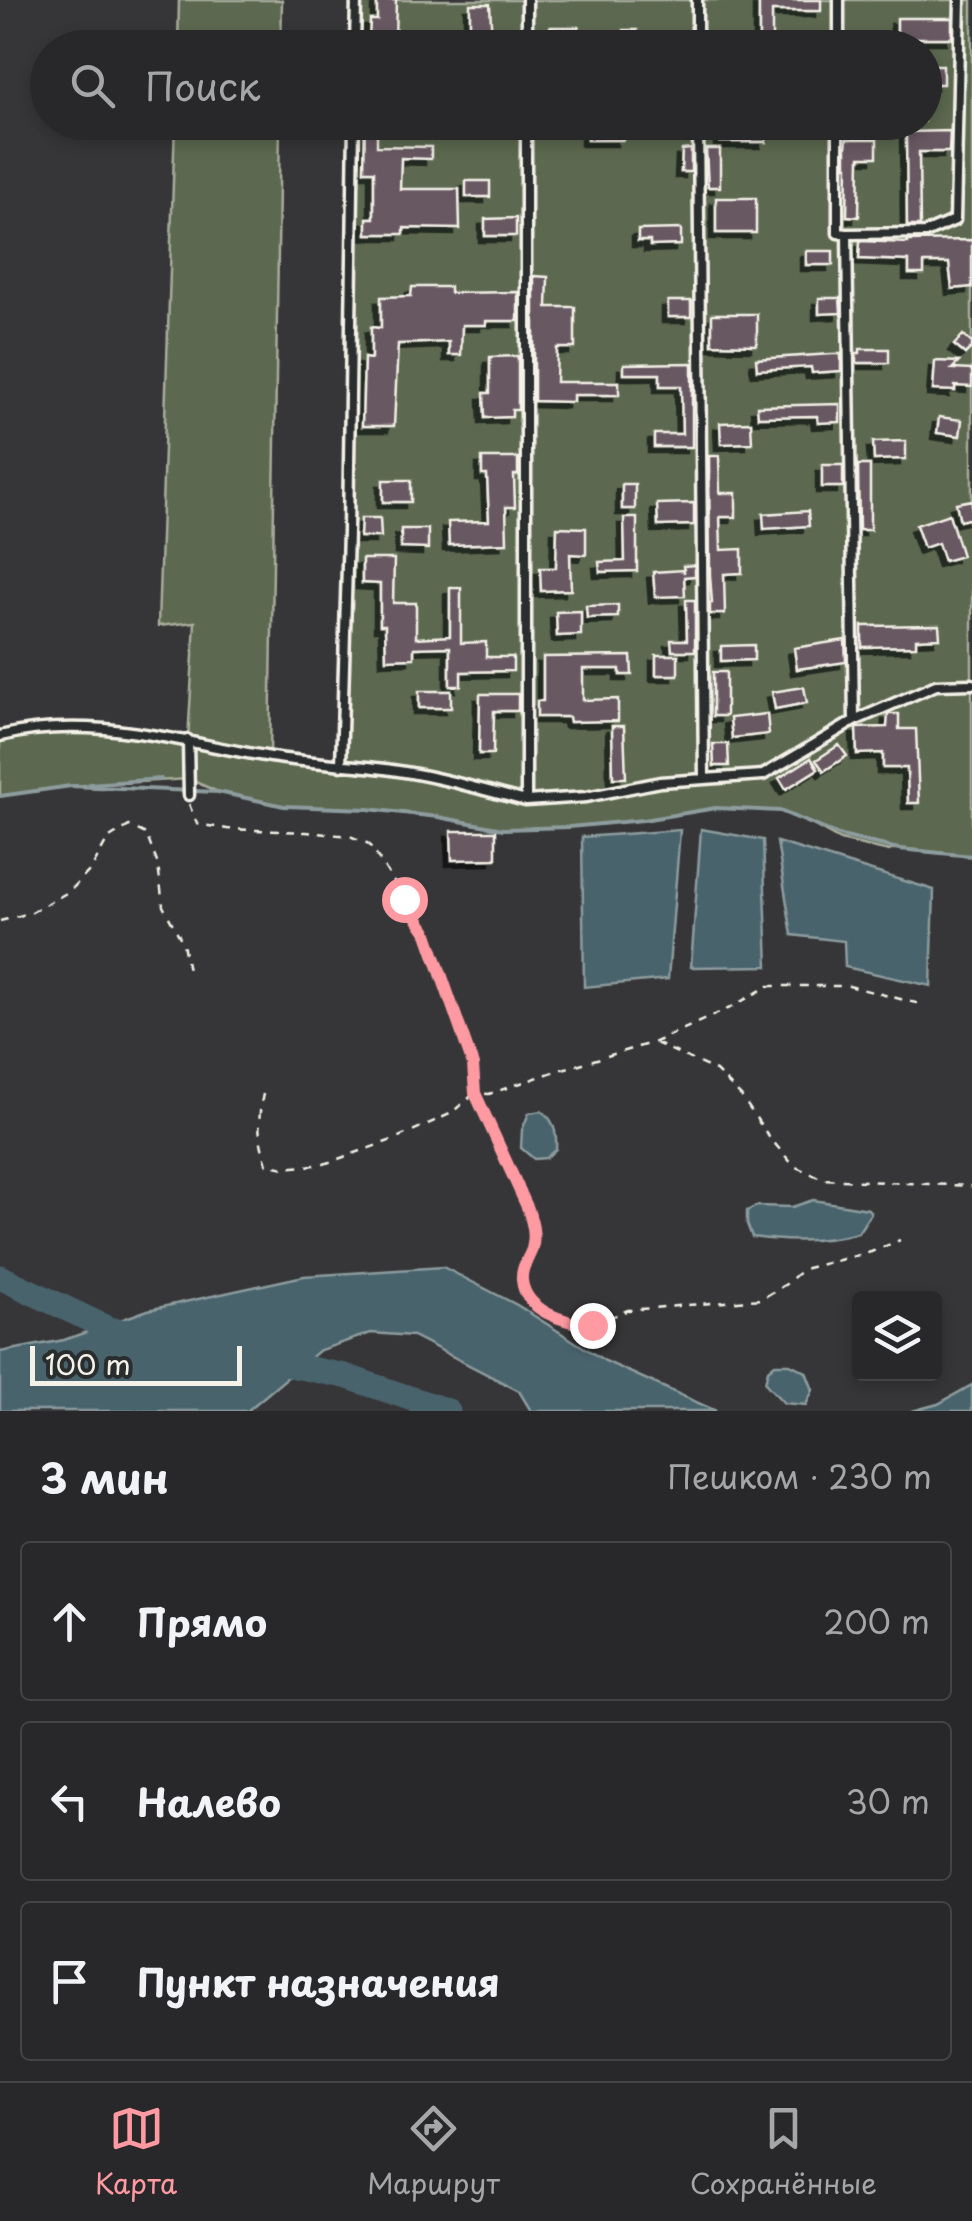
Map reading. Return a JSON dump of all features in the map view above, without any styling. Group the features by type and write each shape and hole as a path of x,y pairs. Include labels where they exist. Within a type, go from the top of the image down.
{"lane":[{"path":"355,30 356,0"},
{"path":"526,30 527,0"},
{"path":"697,0 697,30"},
{"path":"838,30 839,0"},
{"path":"838,140 838,234 925,234 956,220 960,0"},
{"path":"340,766 354,140"},
{"path":"526,140 526,801"},
{"path":"698,140 704,779"},
{"path":"847,234 854,722"},
{"path":"0,736 87,727 188,740 270,757 386,769 526,801 586,797 660,782 763,775 854,722 936,685 972,684"},
{"path":"188,740 189,796"}],"path":[{"path":"189,796 189,809 197,824 350,836 369,844 426,931 473,1065 475,1093 534,1229 522,1281 527,1296 548,1314 574,1324 592,1325 628,1310 762,1299 803,1269 872,1252 900,1240"},
{"path":"0,920 30,913 70,890 92,868 108,839 129,826 146,834 158,865 162,906 183,943 188,971"},
{"path":"264,1094 259,1140 267,1164 284,1168 324,1164 450,1114 475,1093 489,1094 655,1042 768,986 849,986 924,1005"},
{"path":"655,1042 716,1071 741,1096 794,1166 823,1179 972,1186"}],"green space":[{"path":"179,0 282,0 281,30 178,30"},
{"path":"356,0 972,0 972,856 896,848 889,851 840,840 780,811 716,808 643,820 503,829 368,809 284,806 218,792 189,779 71,786 0,796 0,736 87,727 188,740 195,622 158,626 174,140 280,140 270,756 340,765 354,140 942,140 942,30 355,30"}],"water":[{"path":"701,829 763,840 768,966 691,967"},
{"path":"680,830 668,979 584,987 582,837"},
{"path":"777,842 934,890 931,986 845,967 844,941 792,935"},
{"path":"541,1111 554,1128 556,1149 546,1158 534,1159 521,1148 522,1130 529,1113"},
{"path":"813,1200 868,1209 871,1213 858,1233 845,1236 805,1240 752,1237 747,1211 757,1206 792,1207"},
{"path":"443,1267 517,1305 605,1361 716,1411 531,1411 519,1391 413,1336 371,1333 320,1350 247,1411 0,1411 0,1352 64,1340 148,1310 304,1276"},
{"path":"775,1364 790,1364 806,1372 813,1390 806,1405 784,1403 765,1383 768,1370"},
{"path":"972,1385 972,1411 912,1411 938,1404"}],"building":[{"path":"377,0 396,0 395,30 370,30 370,20 377,20"},
{"path":"759,0 821,0 821,11 772,11 772,30 759,30"},
{"path":"470,4 490,4 491,30 470,30"},
{"path":"897,18 952,18 952,38 942,38 942,30 897,30"},
{"path":"550,27 579,27 579,30"},
{"path":"942,131 950,131 949,152 919,152 920,226 907,226 906,140 942,140"},
{"path":"365,140 377,140 377,146 431,147 431,159 401,158 400,189 459,189 460,229 404,228 404,234 367,234 367,218 374,218 374,171 364,171"},
{"path":"720,140 766,140 766,142"},
{"path":"847,140 877,140 877,157 860,157 859,217 847,216"},
{"path":"691,149 691,172 681,172 682,150"},
{"path":"706,149 720,149 720,187 708,187"},
{"path":"466,181 490,181 490,197 466,197"},
{"path":"716,198 756,198 756,233 716,233"},
{"path":"516,218 516,236 485,236 485,219"},
{"path":"681,229 681,245 650,246 650,241 638,241 638,230"},
{"path":"972,240 972,287 952,289 949,263 924,263 924,274 909,274 909,261 859,259 860,241"},
{"path":"806,251 833,251 833,265 806,265"},
{"path":"534,276 548,277 547,307 575,307 575,348 557,348 556,382 619,382 619,395 573,395 573,402 534,401"},
{"path":"412,287 450,287 450,293 518,292 518,321 462,325 461,355 449,355 449,342 398,344 394,426 362,426 364,358 371,359 371,327 381,328 381,297 411,296"},
{"path":"819,298 840,298 841,313 819,314"},
{"path":"668,301 691,301 691,317 668,317"},
{"path":"712,314 757,314 757,345 712,344"},
{"path":"963,335 972,343 965,354 954,345"},
{"path":"860,349 889,349 889,363 856,363"},
{"path":"841,354 841,371 812,373 811,367 757,370 756,359"},
{"path":"518,356 518,410 512,410 512,417 485,418 484,393 490,393 490,357"},
{"path":"935,361 959,362 952,369 972,370 972,387 933,390"},
{"path":"692,363 692,447 654,447 654,434 682,434 681,386 660,386 660,374 624,374 624,364"},
{"path":"840,404 840,422 818,423 817,416 758,417 757,406"},
{"path":"939,417 962,420 960,436 937,433"},
{"path":"751,422 752,443 721,444 720,423"},
{"path":"906,441 906,459 874,460 873,442"},
{"path":"709,456 719,456 720,493 736,493 736,517 720,517 721,550 742,549 742,573 724,574 725,614 710,614"},
{"path":"482,458 518,458 515,507 506,507 507,543 449,545 448,522 489,521 487,475 482,475"},
{"path":"822,465 843,465 843,487 822,487"},
{"path":"858,465 870,465 870,530 859,530"},
{"path":"383,480 411,480 411,502 383,502"},
{"path":"622,484 635,484 635,509 622,509"},
{"path":"972,500 972,518 960,521 956,503"},
{"path":"694,503 694,525 658,526 657,504"},
{"path":"808,511 809,526 764,529 763,514"},
{"path":"949,514 962,556 944,561 938,543 924,548 916,525"},
{"path":"361,518 380,518 381,537 360,537"},
{"path":"624,518 637,518 637,571 600,572 599,562 625,561"},
{"path":"557,527 586,528 586,555 570,554 571,590 541,591 540,568 556,568"},
{"path":"401,529 428,529 428,549 401,548"},
{"path":"362,559 394,559 393,603 416,603 416,638 450,636 450,588 461,588 461,643 486,642 486,657 513,657 513,671 461,672 461,686 450,686 450,647 414,648 414,658 386,659 385,625 380,625 380,584 362,583"},
{"path":"695,565 695,576 684,577 685,596 655,597 653,572 684,570 683,566"},
{"path":"686,600 695,600 695,651 672,651 671,640 687,640"},
{"path":"618,605 618,617 587,618 586,606"},
{"path":"581,611 581,635 557,636 556,612"},
{"path":"939,625 940,638 916,639 916,646 862,647 862,626"},
{"path":"845,640 846,662 797,669 794,648"},
{"path":"754,645 754,660 721,661 721,646"},
{"path":"656,655 678,655 678,675 656,675"},
{"path":"631,656 632,675 620,675 620,669 583,669 583,700 618,699 618,721 570,722 569,717 537,717 537,701 543,701 543,657"},
{"path":"713,672 726,672 726,716 713,716"},
{"path":"804,687 807,703 775,709 772,692"},
{"path":"419,691 451,691 451,708 419,708"},
{"path":"480,694 518,694 518,711 494,711 493,754 479,754"},
{"path":"767,714 769,734 732,738 730,718"},
{"path":"888,714 899,714 899,729 916,729 919,803 908,803 907,768 883,768 883,753 857,754 856,728 887,727"},
{"path":"612,726 624,726 626,778 613,778"},
{"path":"713,744 728,744 729,766 714,766"},
{"path":"839,745 847,756 824,771 816,760"},
{"path":"811,758 818,769 786,789 779,778"},
{"path":"451,831 496,831 496,859 452,860"}],"waterway":[{"path":"89,784 161,779"},
{"path":"0,796 71,786 218,792 284,806 368,809 503,829 643,820 716,808 780,811 841,836 899,849 972,856"},
{"path":"0,1277 109,1329 133,1333"},
{"path":"270,1361 345,1376 448,1411"}],"route":[{"path":"404,899 426,931 473,1065 475,1093 528,1209 534,1229 522,1281 527,1296 548,1314 574,1324 592,1325"}]}
